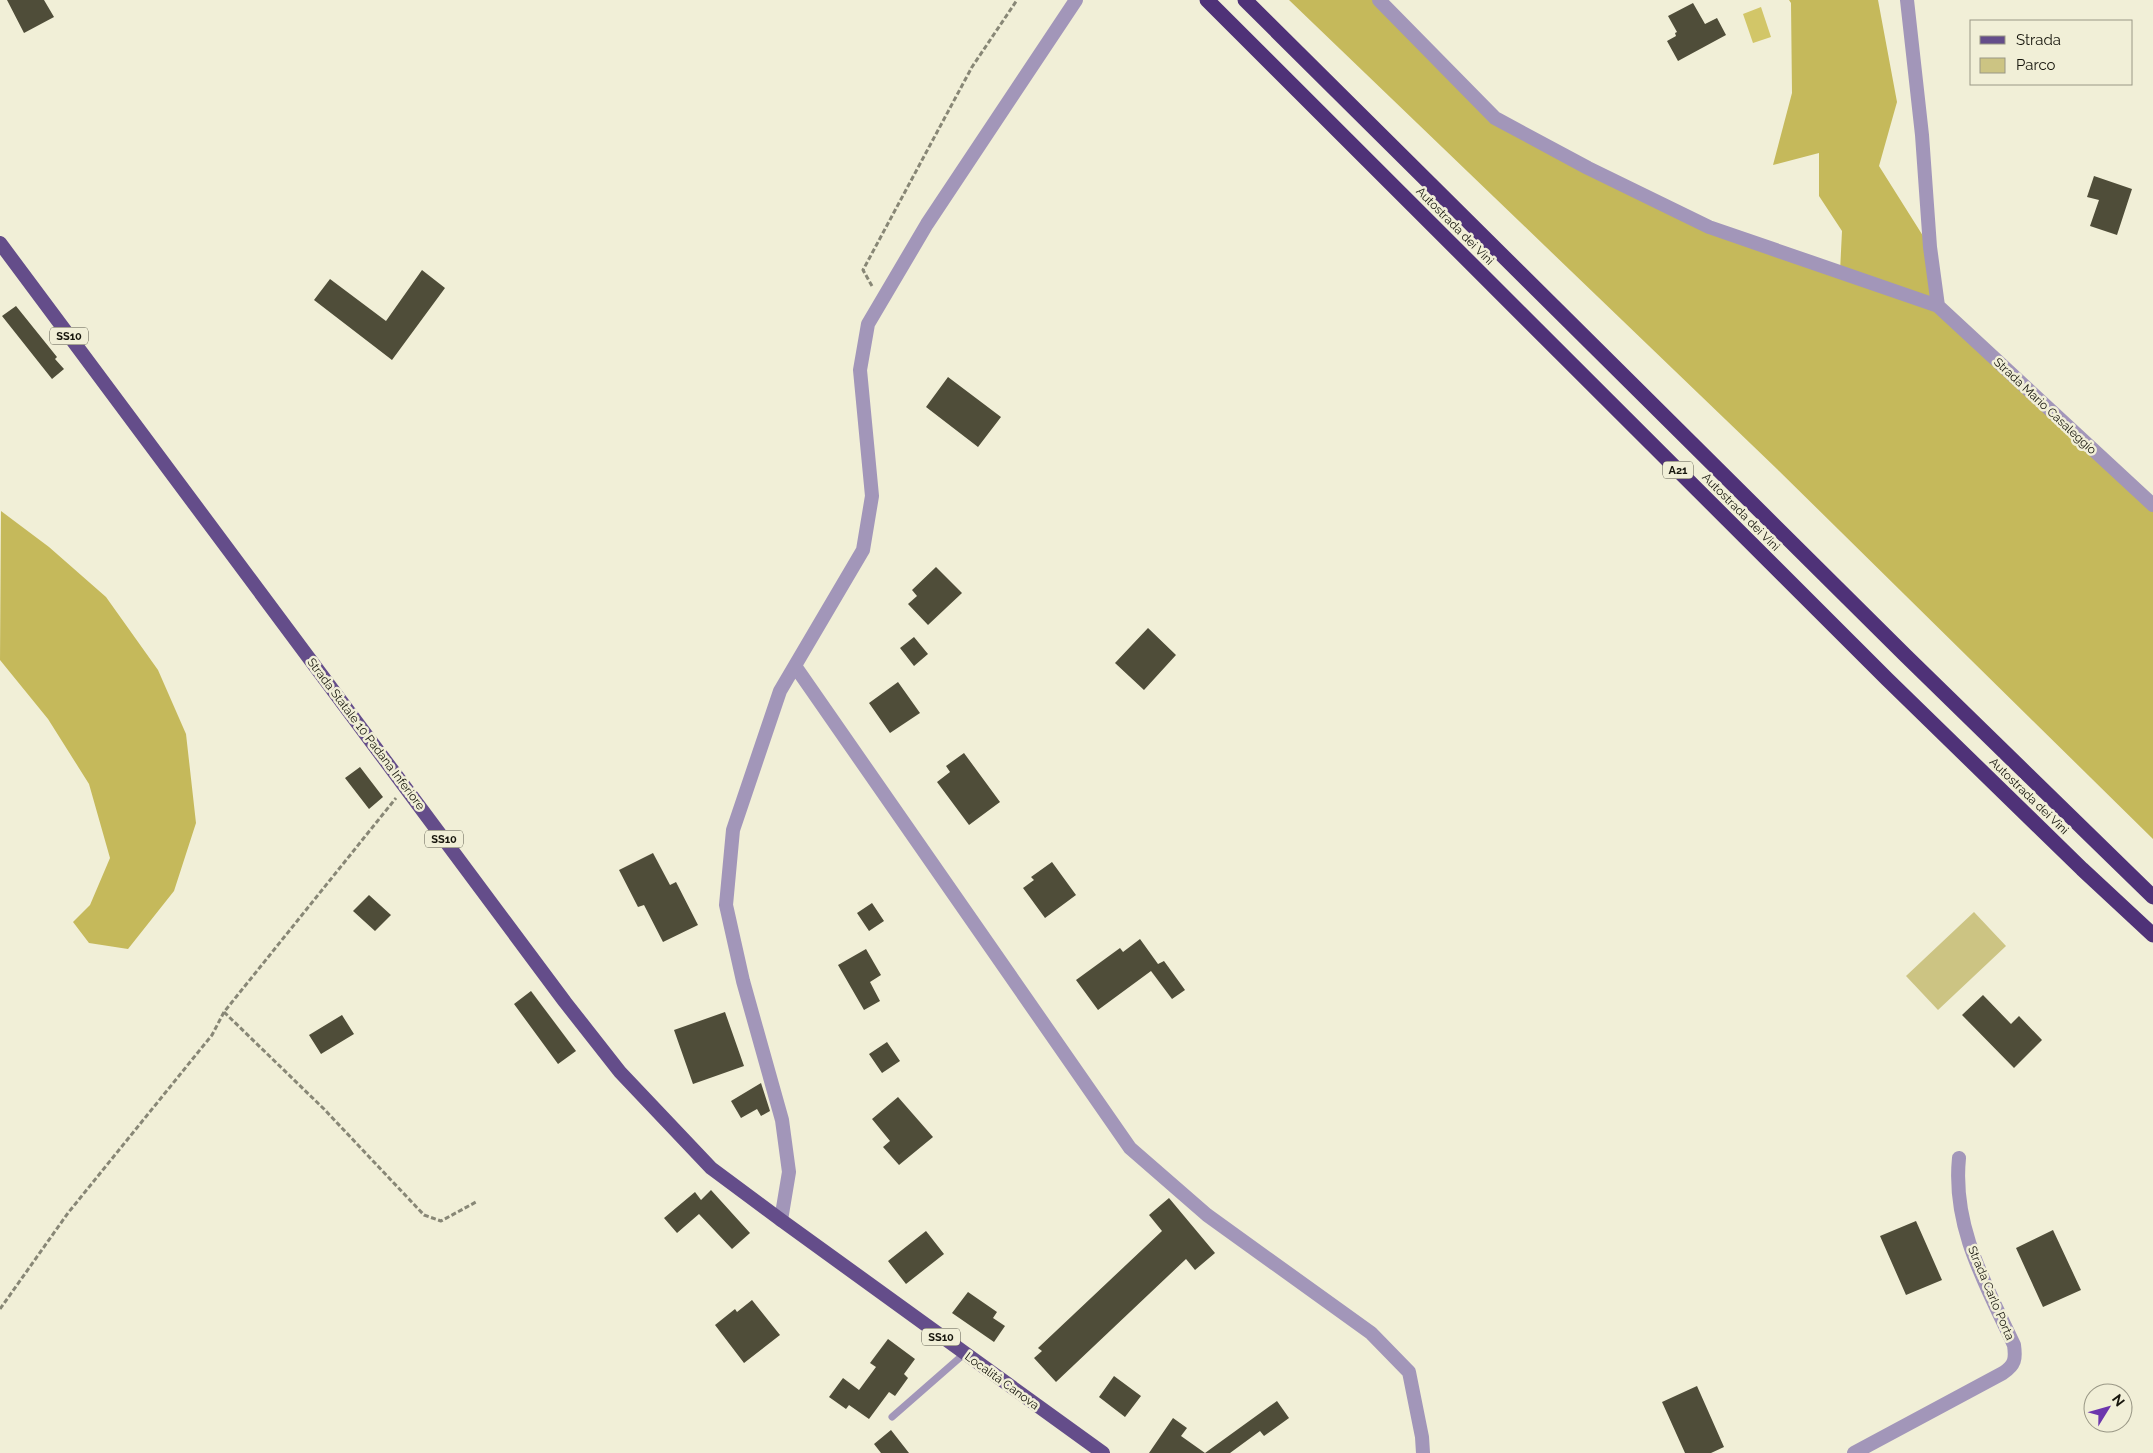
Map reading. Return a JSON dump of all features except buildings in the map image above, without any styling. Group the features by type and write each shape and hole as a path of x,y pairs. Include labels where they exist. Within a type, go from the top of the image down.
{"highway":[{"name":"Autostrada dei Vini","path":"1207,0 1887,678 2082,868 2153,934"},
{"name":"Autostrada dei Vini","path":"1245,0 1906,656 2153,896"}],"main road":[{"name":"Strada Statale 10 Padana Inferiore","path":"0,243 565,1002 620,1072 711,1168 781,1220"},
{"name":"Località Canova","path":"781,1220 1103,1453"}],"street":[{"path":"781,1220 789,1172 782,1120 743,981 726,905 733,830 780,691 863,550 872,496 860,370 868,324 927,224 1076,0"},
{"path":"1379,0 1495,118 1588,168 1709,227 1938,306 1930,247 1922,135 1907,0"},
{"name":"Strada Mario Casaleggio","path":"1938,306 2153,505"},
{"path":"795,666 1130,1148 1207,1215 1371,1333 1409,1372 1422,1437 1423,1453"},
{"name":"Strada Carlo Porta","path":"1854,1453 2003,1373 2011,1368 2016,1359 2014,1345 1975,1262 1962,1221 1956,1183 1959,1158"}],"lane":[{"path":"892,1417 964,1354"}],"path":[{"path":"881,302 863,270 972,67 1017,0"},
{"path":"0,1309 68,1213 212,1035 224,1012 405,786"},
{"path":"224,1012 324,1110 424,1215 441,1221 476,1202"}],"green space":[{"path":"1974,912 2006,946 1938,1010 1906,976"}],"shaded area":[{"path":"1289,0 1380,0 1495,118 1709,227 1840,272 1842,231 1819,196 1819,153 1773,165 1792,93 1791,3 1789,0 1878,0 1897,102 1879,166 1930,247 1938,306 2153,505 2153,839 1777,469"},
{"path":"1761,7 1771,37 1753,43 1743,14"},
{"path":"1,511 49,547 106,597 158,670 186,734 196,823 174,891 128,949 89,943 73,922 90,905 110,858 89,784 48,719 0,660"}]}
